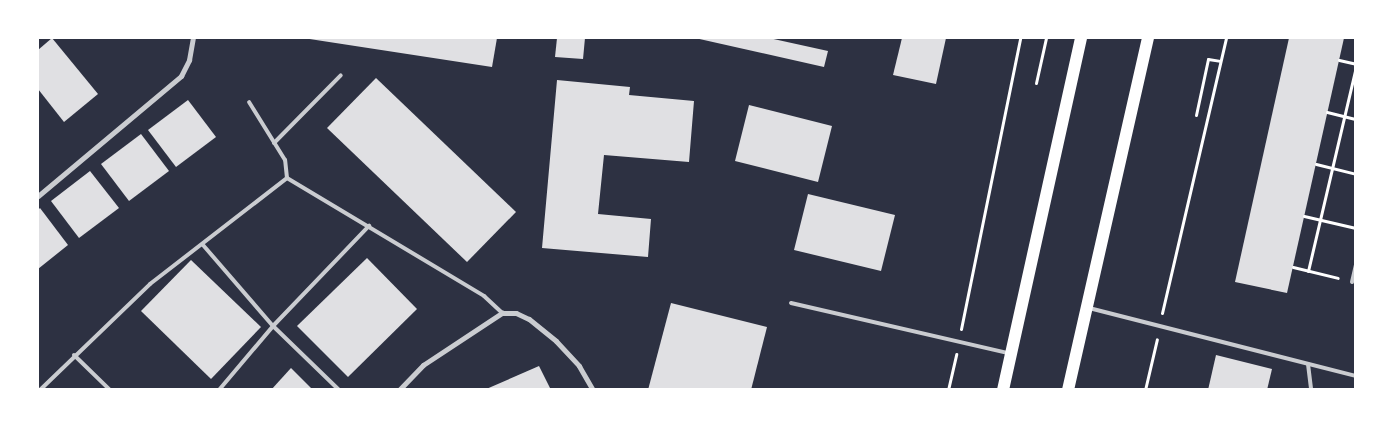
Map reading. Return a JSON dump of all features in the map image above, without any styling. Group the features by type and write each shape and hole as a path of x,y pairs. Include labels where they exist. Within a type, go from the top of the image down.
{"main road":[{"path":"1002,390 1081,38"},
{"path":"1068,390 1148,38"}],"street":[{"path":"38,196 181,76 190,60 193,38"},
{"path":"399,390 423,365 502,313 516,313 529,319 579,366 593,390"}],"lane":[{"path":"274,143 341,75"},
{"path":"249,102 285,160 287,178"},
{"path":"287,178 484,296 502,313"},
{"path":"40,390 74,355 150,284 204,245 287,178"},
{"path":"219,390 272,326 369,226"},
{"path":"204,245 272,326 339,390"},
{"path":"1352,282 1356,265"},
{"path":"791,303 1011,354"},
{"path":"1086,308 1356,376"},
{"path":"74,355 110,390"},
{"path":"1308,364 1311,390"}],"path":[{"path":"948,390 1020,38"},
{"path":"1036,83 1046,38"},
{"path":"1145,390 1226,38"},
{"path":"1196,115 1208,59 1220,61"},
{"path":"1308,271 1356,66 1339,60"},
{"path":"1327,112 1356,119"},
{"path":"1316,164 1356,174"},
{"path":"1304,216 1356,228"},
{"path":"1293,267 1352,282"}],"building":[{"path":"52,38 98,94 64,122 38,89 38,50"},
{"path":"303,38 497,38 492,67"},
{"path":"557,38 585,38 583,59 555,57"},
{"path":"695,38 769,38 828,51 824,67"},
{"path":"902,38 946,38 936,84 893,75"},
{"path":"1289,38 1344,38 1287,293 1235,282"},
{"path":"376,78 516,212 467,262 327,128"},
{"path":"557,80 630,87 629,95 694,101 689,162 604,155 598,214 651,219 648,257 542,248"},
{"path":"188,100 216,137 176,167 148,130"},
{"path":"749,105 832,126 818,182 735,161"},
{"path":"141,134 169,171 129,201 101,164"},
{"path":"90,171 119,208 79,238 51,201"},
{"path":"808,194 895,215 881,271 794,250"},
{"path":"40,208 68,245 38,269 38,210"},
{"path":"367,258 417,309 348,377 297,326"},
{"path":"191,260 261,327 211,379 141,311"},
{"path":"671,303 767,327 751,390 648,390"},
{"path":"1216,355 1272,369 1267,390 1208,390"},
{"path":"539,366 551,390 484,390"},
{"path":"291,368 313,390 271,390"}]}
